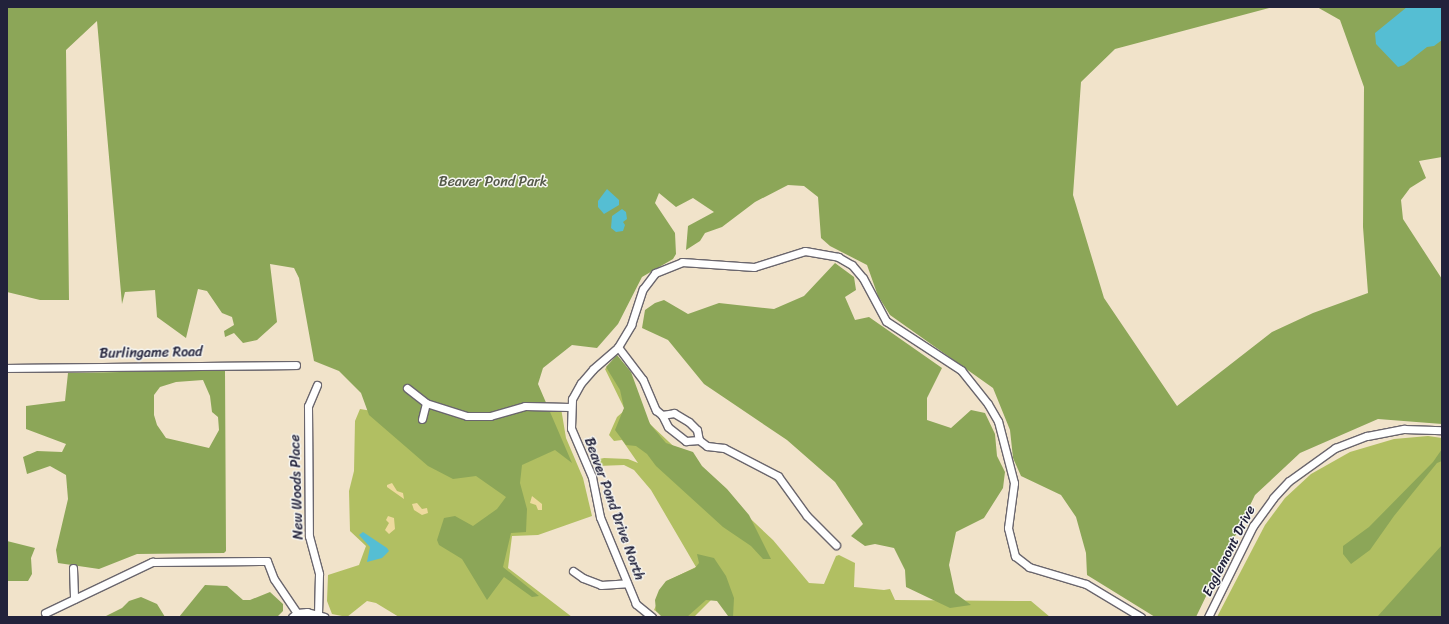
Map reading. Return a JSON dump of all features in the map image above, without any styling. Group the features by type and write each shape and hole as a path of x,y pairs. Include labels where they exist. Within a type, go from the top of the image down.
{"street":[{"name":"Beaver Pond Drive North","path":"652,617 636,604 627,583 622,564 600,517 592,477 571,428 570,407 581,383 618,347 631,325 643,289 655,273 675,264 695,262 754,267 805,251 838,257 860,273 886,321 961,370 998,421 1014,483 1008,528 1015,556 1029,567 1086,584 1141,617"},
{"path":"618,347 643,380 656,410 662,415 668,427 686,441 699,440 707,446 724,448 778,476 807,516 836,545"},
{"name":"Burlingame Road","path":"7,368 296,364"},
{"name":"New Woods Place","path":"317,384 309,398 308,414 309,536 319,574 321,615"},
{"path":"407,388 426,403 462,415 477,417 490,416 510,409 542,405 570,407"},
{"path":"422,419 426,403"},
{"path":"662,415 674,413 689,422 697,430 699,440"},
{"name":"Eaglemont Drive","path":"1210,616 1253,526 1273,498 1289,481 1335,448 1367,436 1404,429 1442,430"},
{"path":"45,613 155,561 267,561 274,579 294,615 321,615"},
{"path":"73,568 74,599"},
{"path":"573,571 583,578 601,585 627,583"}],"green space":[{"name":"Beaver Pond Park","path":"7,7 1273,7 1115,49 1081,82 1073,195 1104,298 1177,406 1272,332 1313,313 1368,293 1363,227 1364,87 1340,20 1317,7 1442,7 1442,157 1419,161 1426,178 1410,188 1401,200 1403,219 1442,279 1442,424 1378,419 1300,453 1255,495 1196,617 1155,617 1087,575 1086,553 1076,517 1061,495 1021,476 1013,458 1010,430 993,388 890,315 878,296 867,265 830,246 821,238 818,197 804,186 788,185 755,202 722,227 705,233 700,241 686,250 688,226 714,212 693,198 676,207 659,193 655,203 675,233 676,254 673,259 642,277 618,324 597,348 572,345 543,368 538,384 572,463 555,450 522,465 520,483 527,509 526,532 511,533 503,567 539,596 532,597 504,577 487,600 462,559 439,545 437,540 444,518 455,516 473,526 497,509 506,497 476,476 453,479 428,466 369,415 361,393 339,371 314,361 299,278 294,268 270,264 277,322 257,340 243,343 234,333 225,337 224,331 234,325 232,317 222,313 207,291 198,289 186,338 157,317 155,290 125,292 122,304 97,21 66,50 69,300 40,300 7,292"},
{"path":"835,263 854,277 856,290 845,297 855,320 869,317 942,368 927,398 927,420 951,428 971,410 985,413 995,434 997,456 1005,472 1003,488 984,518 956,532 949,565 955,593 971,605 950,608 906,587 905,570 894,548 875,544 865,546 851,536 863,524 835,482 787,440 704,384 668,340 642,328 645,310 655,303 664,300 688,314 719,303 774,309 804,296"},
{"path":"617,355 631,372 650,424 666,443 693,452 702,466 727,489 749,515 771,559 763,559 751,546 723,527 656,466 647,454 636,446 626,445 615,430 624,408 620,390 606,367"},
{"path":"608,366 651,425 773,540 809,583 824,584 836,556 839,555 855,563 854,587 884,590 890,589 895,600 1031,601 1050,617 733,617 715,596 694,617 667,617 659,613 654,610 667,581 696,567 651,490 634,470 624,465 597,466 595,460 604,458 628,459 638,463 622,440 614,441 609,435 617,417 625,410 605,369"},
{"path":"225,370 226,551 224,553 137,554 99,569 58,563 56,550 68,499 66,475 50,466 27,474 23,457 37,451 62,452 66,444 26,429 26,406 65,401 68,373","holes":["203,380 210,396 212,412 218,417 219,430 209,448 166,438 157,425 154,415 154,395 160,387 176,382"]},
{"path":"561,408 566,438 583,478 592,516 538,535 512,536 508,568 572,617 399,617 376,603 367,601 347,617 332,614 327,601 328,575 359,565 366,546 350,531 349,491 354,471 355,421 360,409 433,421"},
{"path":"1428,436 1442,438 1442,617 1217,617 1265,525 1285,498 1311,474 1350,452 1394,439"},
{"path":"1442,449 1442,461 1437,463 1394,516 1370,550 1351,564 1343,554 1343,546 1369,527 1433,462"},
{"path":"7,541 35,548 31,558 32,574 28,581 7,581"},
{"path":"1442,545 1442,617 1377,617"},
{"path":"697,554 714,558 726,576 734,598 733,617 728,616 717,601 706,600 687,617 662,617 656,611 655,600 659,590 666,581 695,568 699,563"},
{"path":"205,585 227,586 243,600 250,600 270,592 283,604 283,611 277,617 179,617"},
{"path":"141,597 157,604 165,617 104,617 122,608 129,601"}],"sand":[{"path":"392,483 397,491 403,493 404,499 387,487 387,485"},
{"path":"532,496 542,504 542,510 538,510 536,505 530,503"},
{"path":"417,503 422,509 427,508 428,513 422,515 414,510 412,504"},
{"path":"388,516 394,518 395,529 389,534 385,530 389,523 386,520"}],"water":[{"path":"1407,7 1442,7 1442,40 1434,46 1427,47 1404,65 1398,67 1376,44 1375,33"},
{"path":"607,189 619,200 619,205 604,214 598,207 598,201"},
{"path":"622,209 626,212 627,219 623,222 625,225 623,231 616,232 611,228 612,216"},
{"path":"363,532 387,548 389,551 382,558 367,562 370,547 359,535"}]}
